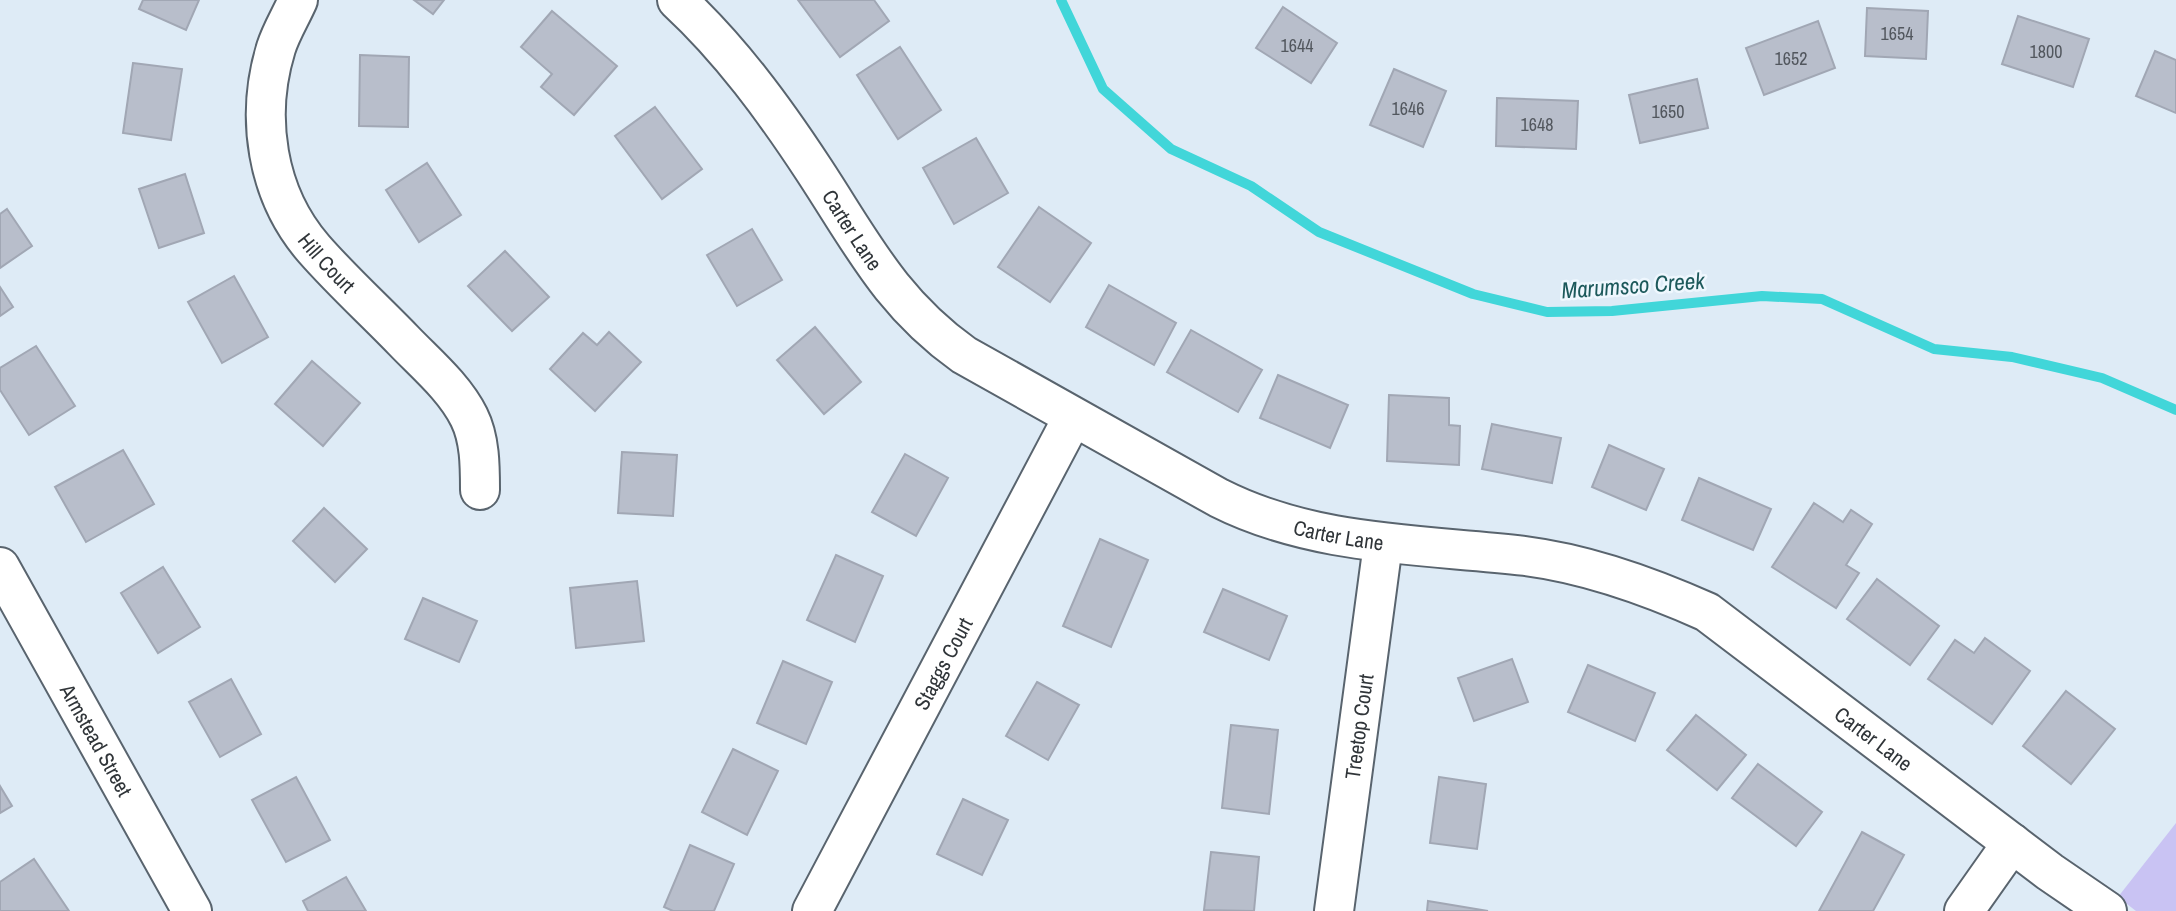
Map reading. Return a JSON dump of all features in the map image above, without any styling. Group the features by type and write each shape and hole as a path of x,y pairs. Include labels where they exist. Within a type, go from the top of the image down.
{"street":[{"name":"Hill Court","path":"298,0 276,46 267,88 265,130 273,172 289,212 312,247 446,384 469,418 480,456 480,490"},
{"name":"Carter Lane","path":"677,0 726,47 812,167 881,276 937,335 964,355 1236,507 1311,530 1383,544 1527,557 1598,571 1667,594 1707,612 2050,872 2107,911"},
{"name":"Staggs Court","path":"812,911 1073,416"},
{"name":"Treetop Court","path":"1334,911 1383,544"},
{"name":"Armstead Street","path":"0,568 13,620 192,911"},
{"path":"1964,911 2012,843"}],"shaded area":[{"path":"2176,823 2176,911 2136,911 2118,897"}],"building":[{"path":"143,0 199,0 186,30 139,9"},
{"path":"414,0 444,0 433,14"},
{"path":"798,0 874,0 889,21 840,57"},
{"path":"1283,7 1337,43 1311,83 1256,48"},
{"path":"1867,8 1928,11 1926,59 1865,56"},
{"path":"552,11 617,66 574,115 541,87 552,74 521,47"},
{"path":"2018,16 2089,39 2073,87 2002,64"},
{"path":"1818,21 1835,68 1764,95 1746,48"},
{"path":"900,47 941,110 898,139 857,75"},
{"path":"2155,51 2176,60 2176,113 2136,96"},
{"path":"360,55 409,57 408,127 359,126"},
{"path":"133,63 182,69 171,140 123,133"},
{"path":"1394,69 1446,91 1423,147 1370,125"},
{"path":"1697,79 1708,128 1640,143 1629,95"},
{"path":"1497,98 1578,101 1576,149 1496,146"},
{"path":"655,107 702,169 662,199 615,136"},
{"path":"976,138 1008,193 954,224 923,168"},
{"path":"427,163 461,215 419,242 386,190"},
{"path":"185,174 204,233 159,248 139,189"},
{"path":"1039,207 1091,243 1050,302 998,267"},
{"path":"7,209 32,246 0,268 0,214"},
{"path":"752,229 782,280 737,306 707,255"},
{"path":"505,251 549,297 512,331 468,286"},
{"path":"234,276 268,337 222,363 188,302"},
{"path":"1109,285 1176,323 1154,365 1086,327"},
{"path":"0,287 13,307 0,316"},
{"path":"815,327 861,382 824,414 777,360"},
{"path":"1191,330 1262,370 1238,412 1167,372"},
{"path":"609,332 641,362 595,411 550,369 583,333 597,345"},
{"path":"36,346 75,406 29,435 0,390 0,368"},
{"path":"312,361 360,403 323,446 275,404"},
{"path":"1278,375 1348,405 1330,448 1260,418"},
{"path":"1389,395 1449,398 1449,425 1460,426 1459,465 1387,461"},
{"path":"1492,424 1561,438 1552,483 1482,469"},
{"path":"1609,445 1664,469 1646,510 1592,487"},
{"path":"123,450 154,504 86,542 55,487"},
{"path":"622,452 677,455 673,516 618,513"},
{"path":"905,454 948,478 916,536 872,512"},
{"path":"1699,478 1771,509 1753,550 1682,520"},
{"path":"1814,503 1843,522 1851,510 1872,524 1846,565 1859,573 1836,608 1772,567"},
{"path":"324,508 367,549 335,582 293,541"},
{"path":"1100,539 1148,560 1111,647 1063,626"},
{"path":"836,555 883,576 855,642 807,620"},
{"path":"163,567 200,627 158,653 121,593"},
{"path":"1877,579 1939,626 1910,665 1847,619"},
{"path":"637,581 644,641 576,648 570,588"},
{"path":"1223,589 1287,616 1269,660 1204,632"},
{"path":"423,598 477,621 459,662 405,639"},
{"path":"1985,638 2030,671 1992,724 1928,679 1955,640 1974,653"},
{"path":"1512,659 1528,702 1474,721 1458,678"},
{"path":"783,661 832,682 806,744 757,723"},
{"path":"1588,665 1655,693 1635,741 1568,712"},
{"path":"231,679 261,734 220,757 189,702"},
{"path":"1037,682 1079,705 1048,760 1006,736"},
{"path":"2066,691 2115,729 2071,784 2023,746"},
{"path":"1696,715 1746,755 1717,790 1667,750"},
{"path":"1231,725 1278,730 1269,814 1222,808"},
{"path":"733,749 778,771 747,835 702,812"},
{"path":"1758,764 1822,812 1796,846 1732,798"},
{"path":"296,777 330,840 286,862 252,800"},
{"path":"1439,777 1486,784 1477,849 1430,843"},
{"path":"0,786 12,806 0,813"},
{"path":"963,799 1008,820 982,875 937,854"},
{"path":"1862,832 1904,855 1873,911 1819,911"},
{"path":"690,845 734,864 714,911 673,911 664,907"},
{"path":"1211,852 1259,857 1254,911 1204,910"},
{"path":"34,859 69,911 0,911 0,882"},
{"path":"346,877 366,911 308,911 303,901"},
{"path":"1428,901 1488,911 1427,911"}],"waterway":[{"name":"Marumsco Creek","path":"1061,0 1103,89 1171,149 1251,186 1319,232 1473,294 1547,312 1612,311 1762,296 1822,299 1934,349 2012,357 2102,378 2176,410"}]}
